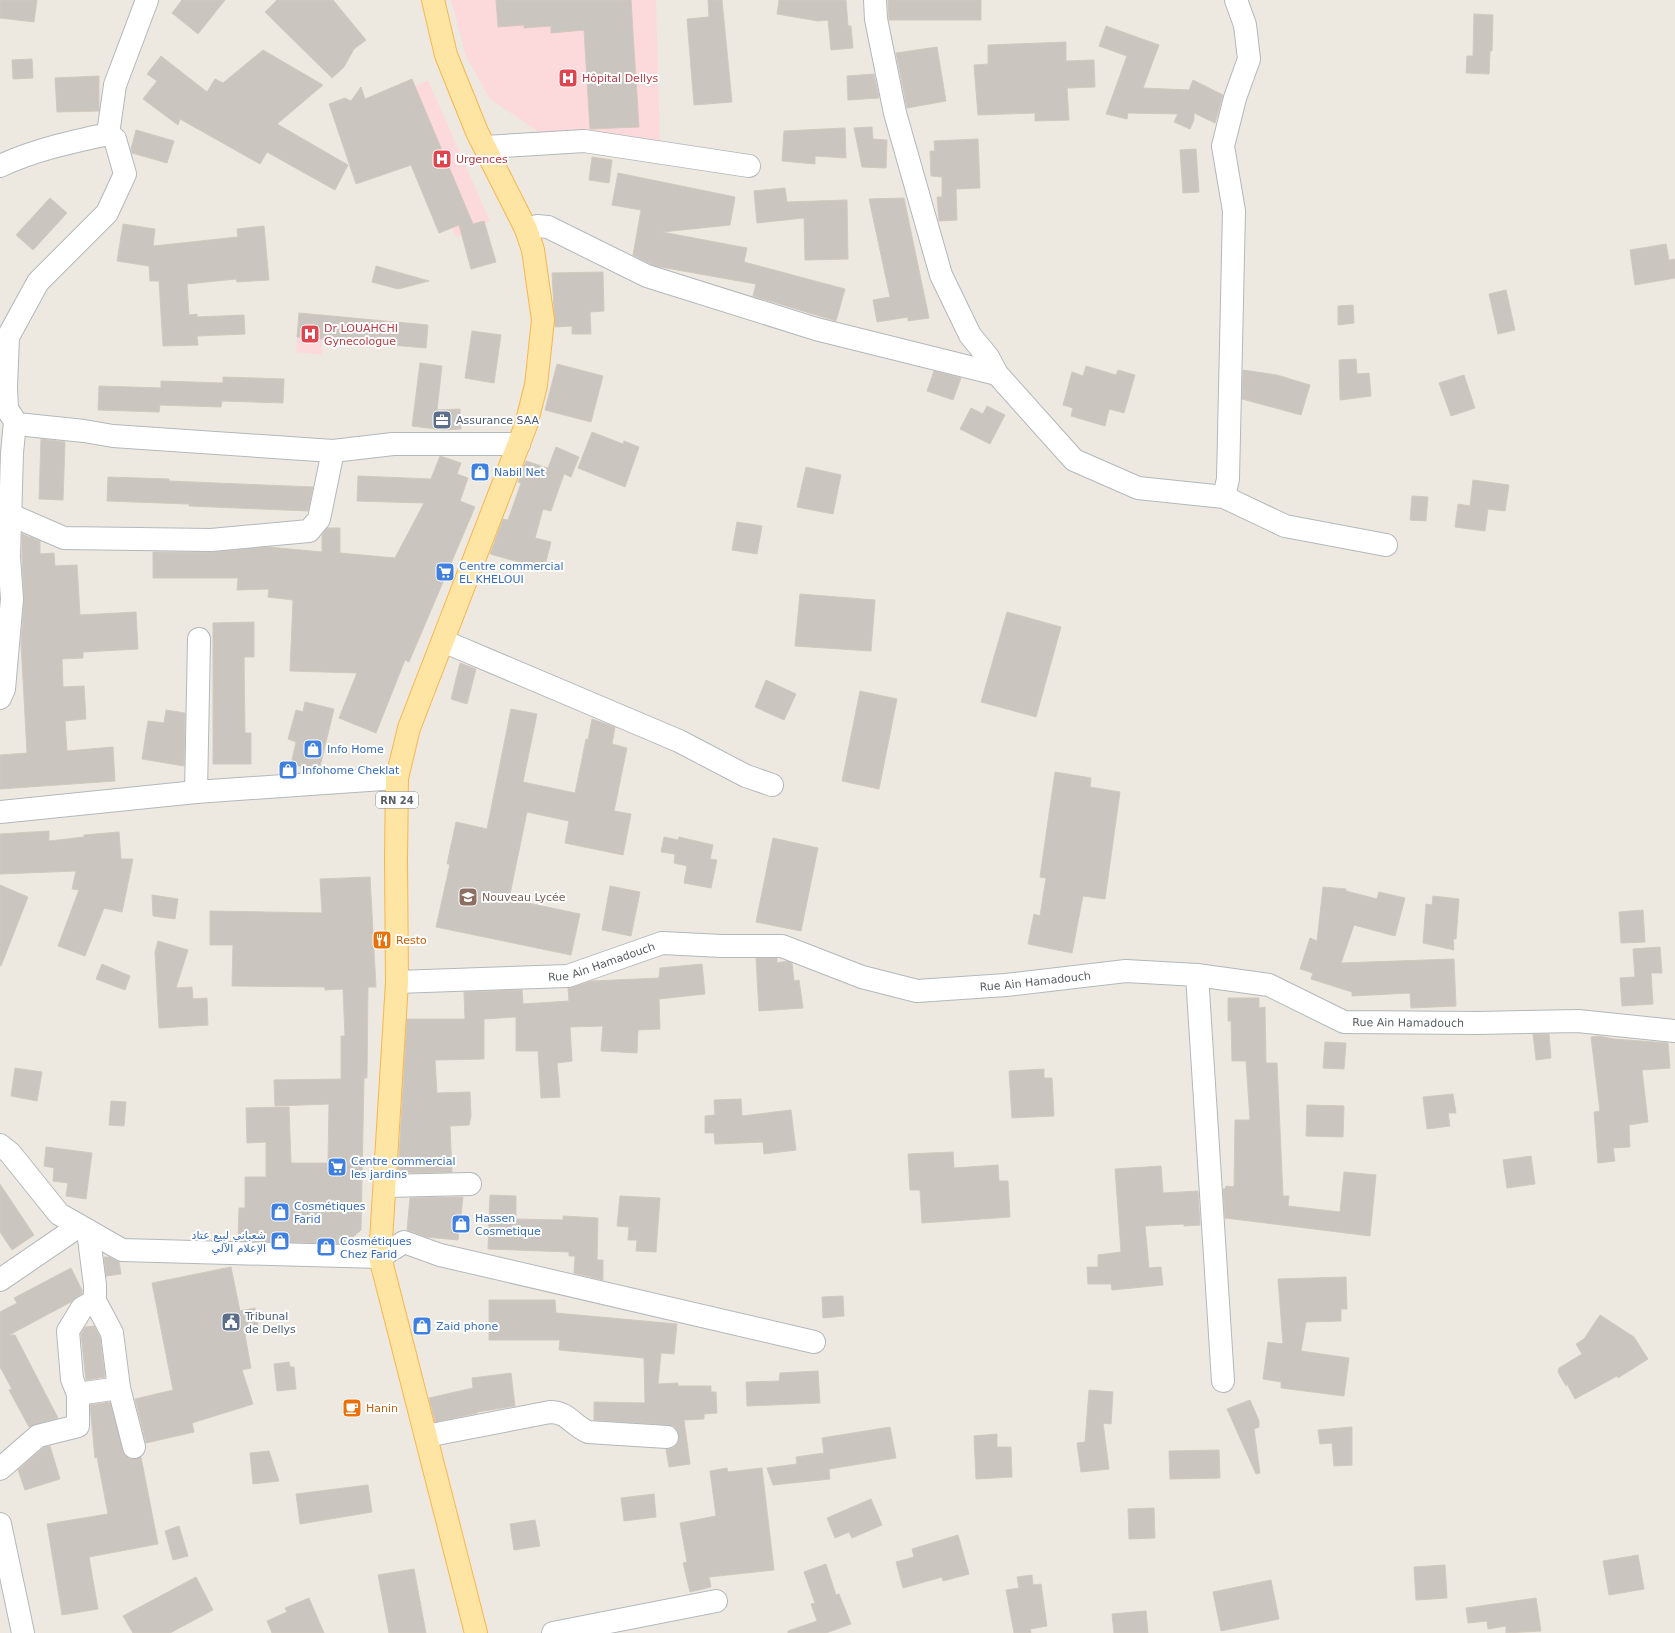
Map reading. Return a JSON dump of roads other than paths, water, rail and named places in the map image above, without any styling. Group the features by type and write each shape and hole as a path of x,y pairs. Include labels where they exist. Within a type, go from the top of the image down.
{"main road":[{"name":"RN 24","path":"433,0 446,55 485,147 526,229 533,250 543,320 536,385 519,444 409,728 397,778 396,860 398,982 380,1257 476,1633"}],"street":[{"path":"108,134 115,84 147,0"},
{"path":"875,0 876,19 895,113 941,275 970,334 988,357 997,374 1074,460 1138,488 1224,497 1284,526 1386,545"},
{"path":"1224,497 1228,479 1234,211 1223,146 1235,98 1249,59 1245,25 1236,0"},
{"path":"0,166 13,160 58,145 108,134 115,139 125,174 107,213 38,282 8,337 6,387 7,409 17,424 84,430 113,436 333,451 393,444 519,444"},
{"path":"485,147 584,141 749,166"},
{"path":"526,229 536,226 548,227 647,276 816,328 997,374"},
{"path":"0,698 4,689 12,599 9,557 12,453 15,422"},
{"path":"11,515 64,538 211,540 309,531 319,519 333,451"},
{"path":"196,792 199,639"},
{"path":"443,641 679,741 746,776 772,784"},
{"path":"0,812 196,792 397,778"},
{"name":"Rue Ain Hamadouch","path":"398,982 568,976 662,944 782,946 862,977 917,991 1006,985 1126,972 1197,975 1268,985 1344,1022 1477,1023 1578,1021 1675,1031"},
{"path":"1197,975 1223,1381"},
{"path":"0,1146 10,1153 59,1214 122,1250 380,1257 404,1242 448,1257 814,1342"},
{"path":"385,1186 470,1184"},
{"path":"0,1280 83,1228"},
{"path":"83,1228 95,1285 95,1301 112,1333 119,1388 134,1447"},
{"path":"0,1469 38,1436 78,1426 78,1394 72,1379 68,1331 82,1308 95,1301"},
{"path":"78,1394 119,1388"},
{"path":"426,1436 550,1412 559,1412 566,1416 579,1428 588,1432 667,1437"},
{"path":"0,1524 23,1633"},
{"path":"553,1633 716,1601"}],"place":[{"name":"Hôpital Dellys","path":"568,78"},
{"name":"Urgences","path":"442,159"},
{"name":"Dr LOUAHCHI Gynecologue","path":"310,334"},
{"name":"Assurance SAA","path":"442,420"},
{"name":"Nabil Net","path":"480,472"},
{"name":"Centre commercial EL KHELOUI","path":"445,572"},
{"name":"Info Home","path":"313,749"},
{"name":"Infohome Cheklat","path":"288,770"},
{"name":"Nouveau Lycée","path":"468,897"},
{"name":"Resto","path":"382,940"},
{"name":"Centre commercial les jardins","path":"337,1167"},
{"name":"Cosmétiques Farid","path":"280,1212"},
{"name":"Hassen Cosmetique","path":"461,1224"},
{"name":"شعباني لبيع عتاد الإعلام الآلي","path":"280,1241"},
{"name":"Cosmétiques Chez Farid","path":"326,1247"},
{"name":"Tribunal de Dellys","path":"231,1322"},
{"name":"Zaid phone","path":"422,1326"},
{"name":"Hanin","path":"352,1408"}]}
